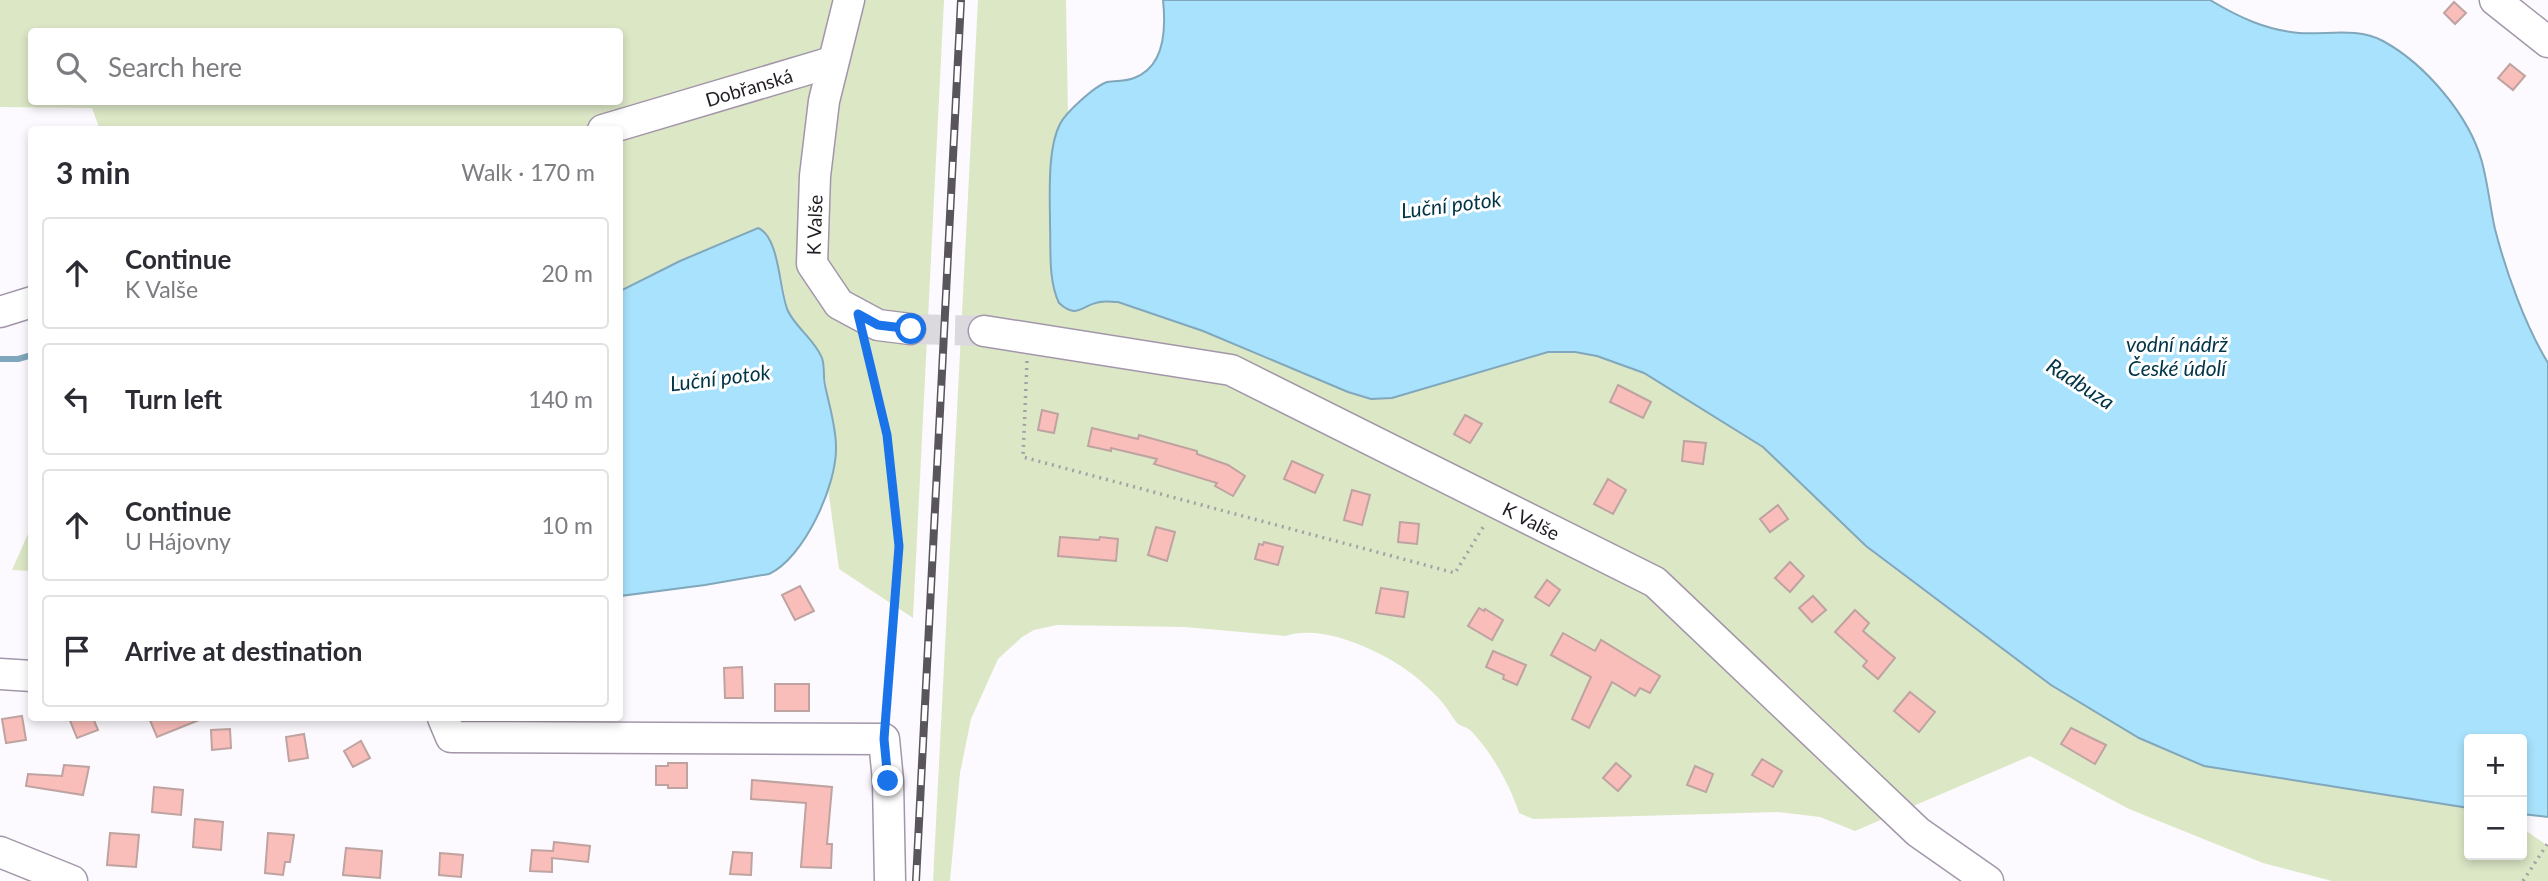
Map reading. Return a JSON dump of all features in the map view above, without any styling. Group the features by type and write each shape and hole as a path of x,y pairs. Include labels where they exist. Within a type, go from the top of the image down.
{"street":[{"path":"832,62 849,0"},
{"path":"2495,0 2548,42"},
{"name":"Dobřanská","path":"616,126 832,62"},
{"name":"K Valše","path":"832,62 824,101 815,176 812,264 839,304 878,325 911,329"},
{"path":"0,312 28,303"},
{"name":"K Valše","path":"984,331 1231,370 1656,582 1917,832 1988,881"},
{"path":"0,674 28,676"},
{"path":"444,721 451,737 884,739 891,881"},
{"path":"0,852 29,872 72,881"}],"path":[{"path":"858,314 887,435 899,546 884,739"},
{"path":"1027,338 1023,457 1455,573 1498,503"},
{"path":"2523,881 2548,843"}],"green space":[{"path":"0,0 944,0 913,618 839,569 828,488 835,464 836,442 822,360 788,311 781,276 747,232 623,290 623,126 99,126 92,108 0,107"},
{"path":"978,0 1066,0 1068,113 1060,124 1052,278 1058,300 1069,309 1076,312 1103,301 1118,302 1203,331 1348,392 1371,399 1392,398 1548,352 1575,352 1597,356 1644,373 1763,447 1866,546 2051,685 2139,738 2204,766 2464,807 2464,860 2527,860 2527,831 2548,846 2548,881 2332,881 2263,863 2129,809 2030,756 1855,831 1820,817 1778,812 1533,819 1519,813 1505,780 1485,748 1470,730 1457,723 1435,694 1398,664 1360,645 1321,634 1286,636 1185,627 1057,625 1034,630 998,659 971,719 960,773 950,881 933,881"},
{"path":"28,534 28,571 12,570"}],"water":[{"name":"vodní nádrž České údolí","path":"1163,0 2210,0 2242,17 2275,29 2299,33 2363,34 2383,41 2429,77 2467,126 2482,162 2495,229 2511,280 2524,315 2548,363 2548,817 2527,815 2527,734 2464,734 2464,807 2204,766 2139,738 2051,685 1866,546 1763,447 1644,373 1597,356 1575,352 1548,352 1392,398 1371,399 1348,392 1203,331 1118,302 1100,302 1075,311 1065,308 1055,294 1051,264 1050,173 1056,134 1068,113 1095,89 1107,82 1134,78 1152,65 1158,56 1164,22"},
{"path":"758,228 765,233 775,253 788,311 815,345 823,361 824,382 834,423 835,463 816,519 806,537 782,566 769,574 623,596 623,290 680,261"}],"building":[{"path":"2454,2 2466,13 2455,24 2444,13"},
{"path":"2510,64 2525,76 2513,90 2498,78"},
{"path":"1618,385 1651,402 1643,418 1610,402"},
{"path":"1042,410 1058,414 1054,433 1038,430"},
{"path":"1465,415 1482,424 1470,443 1454,434"},
{"path":"1092,428 1138,439 1139,435 1197,451 1197,454 1228,465 1245,476 1233,496 1215,486 1217,483 1154,464 1157,459 1111,448 1111,451 1088,446"},
{"path":"1684,441 1706,443 1703,464 1682,461"},
{"path":"1292,461 1323,475 1315,493 1284,479"},
{"path":"1608,479 1626,490 1613,514 1594,504"},
{"path":"1352,490 1370,495 1362,525 1344,520"},
{"path":"1778,505 1788,519 1770,532 1760,519"},
{"path":"1400,522 1419,524 1417,544 1398,542"},
{"path":"1156,527 1175,532 1167,561 1148,555"},
{"path":"1060,537 1118,539 1116,561 1058,556"},
{"path":"1264,542 1283,547 1278,565 1255,559 1259,544 1263,545"},
{"path":"1790,562 1804,576 1790,592 1775,578"},
{"path":"1547,580 1560,590 1549,606 1535,597"},
{"path":"800,586 814,611 795,620 782,595"},
{"path":"1381,588 1408,592 1404,617 1376,613"},
{"path":"1813,596 1826,610 1812,622 1799,608"},
{"path":"1479,608 1503,620 1492,640 1468,626"},
{"path":"1855,610 1869,623 1863,631 1895,658 1878,679 1863,666 1867,661 1835,632"},
{"path":"1563,633 1595,651 1601,640 1660,676 1650,693 1640,688 1635,696 1612,682 1589,728 1572,719 1591,677 1551,655"},
{"path":"1493,651 1526,665 1517,685 1503,679 1504,675 1486,667"},
{"path":"742,667 743,698 725,698 724,668"},
{"path":"775,684 809,684 809,711 775,711"},
{"path":"1910,692 1935,712 1919,732 1894,711"},
{"path":"22,716 26,740 6,743 2,719"},
{"path":"70,721 94,721 98,730 77,738"},
{"path":"150,721 197,721 157,737"},
{"path":"2071,728 2106,745 2095,764 2061,744"},
{"path":"230,729 231,748 212,750 211,730"},
{"path":"304,734 308,758 289,761 286,737"},
{"path":"361,741 370,758 353,767 344,751"},
{"path":"1762,759 1782,771 1773,787 1752,775"},
{"path":"668,763 687,763 687,788 656,785 656,766 668,766"},
{"path":"1616,763 1631,776 1618,791 1603,778"},
{"path":"64,765 89,767 83,795 26,786 28,774 62,776"},
{"path":"1695,766 1713,774 1706,792 1687,785"},
{"path":"752,780 832,787 827,844 832,844 831,868 801,867 806,803 751,799"},
{"path":"154,787 183,790 181,815 152,812"},
{"path":"195,819 223,822 221,850 193,847"},
{"path":"110,833 139,835 136,867 107,865"},
{"path":"268,833 294,835 290,862 285,862 283,875 265,873"},
{"path":"554,842 590,846 588,862 552,858 552,872 530,871 532,850 553,851"},
{"path":"346,848 382,851 380,878 343,875"},
{"path":"733,852 752,853 751,875 730,874"},
{"path":"440,853 463,855 461,877 439,875"}],"waterway":[{"name":"Luční potok","path":"0,359 28,356"}],"tunnel":[{"path":"910,329 984,331"}],"railway":[{"path":"916,881 961,0"}],"route":[{"path":"888,781 884,739 899,546 887,435 858,314 878,325 911,329"}],"water label":[{"name":"Radbuza","path":"2081,383"}]}
